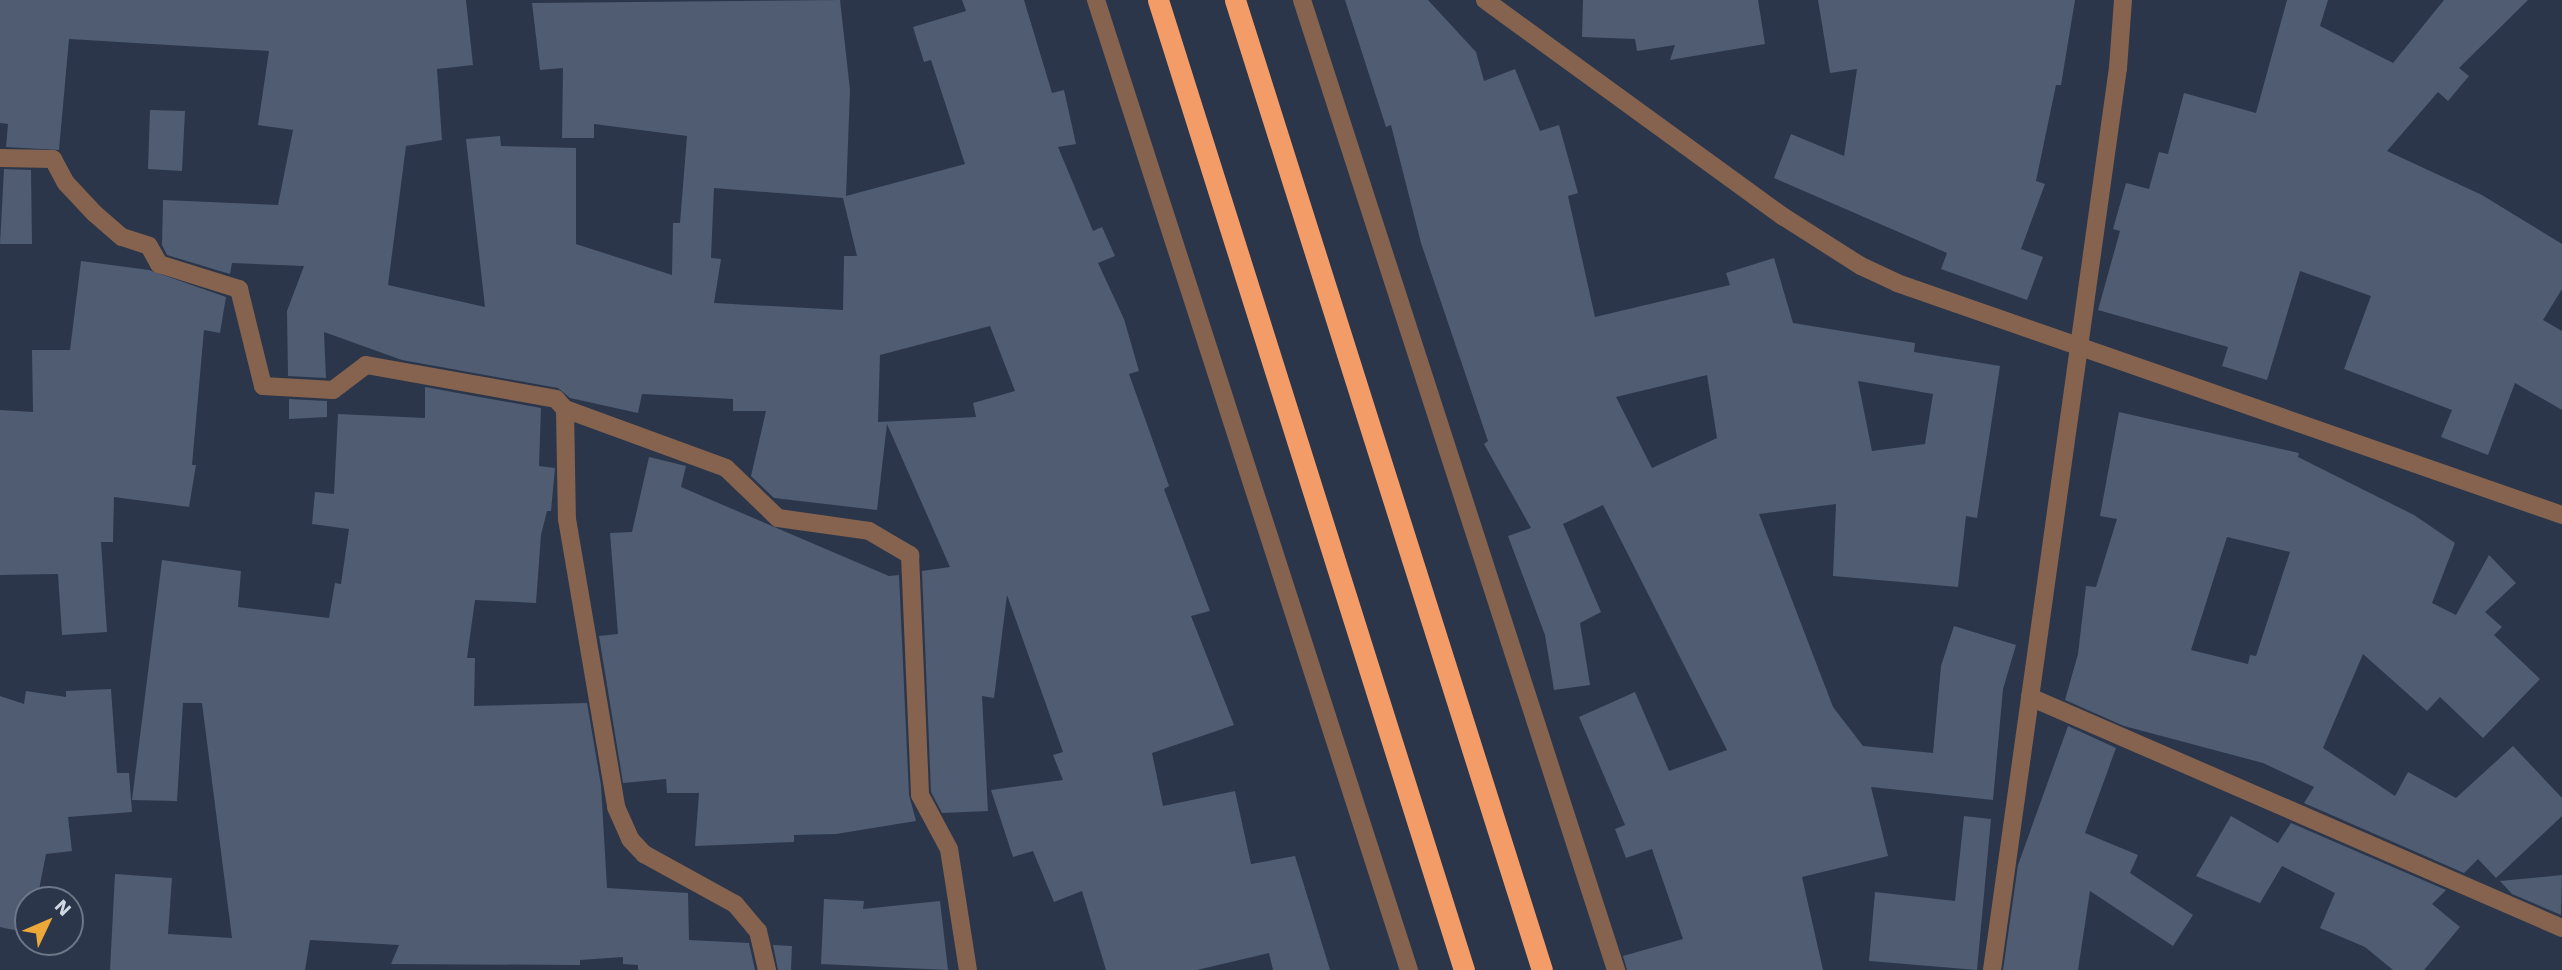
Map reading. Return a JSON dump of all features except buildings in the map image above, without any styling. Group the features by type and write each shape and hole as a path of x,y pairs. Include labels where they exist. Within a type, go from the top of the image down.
{"highway":[{"path":"1158,0 1464,970"},
{"path":"1235,0 1542,970"}],"street":[{"path":"1096,0 1409,970"},
{"path":"1301,0 1616,970"},
{"path":"1485,0 1784,218 1861,266 2078,345 2562,514"},
{"path":"1992,970 2118,68 2123,0"},
{"path":"0,158 54,159 66,183 94,213 122,237 149,246 159,264 239,289 263,386 333,390 366,365 556,399 565,409 726,468 778,517 869,531 910,555 920,795 949,849 968,970"},
{"path":"565,409 567,519 616,807 630,839 644,854 735,904 758,931 767,970"},
{"path":"2030,697 2562,928"}]}
